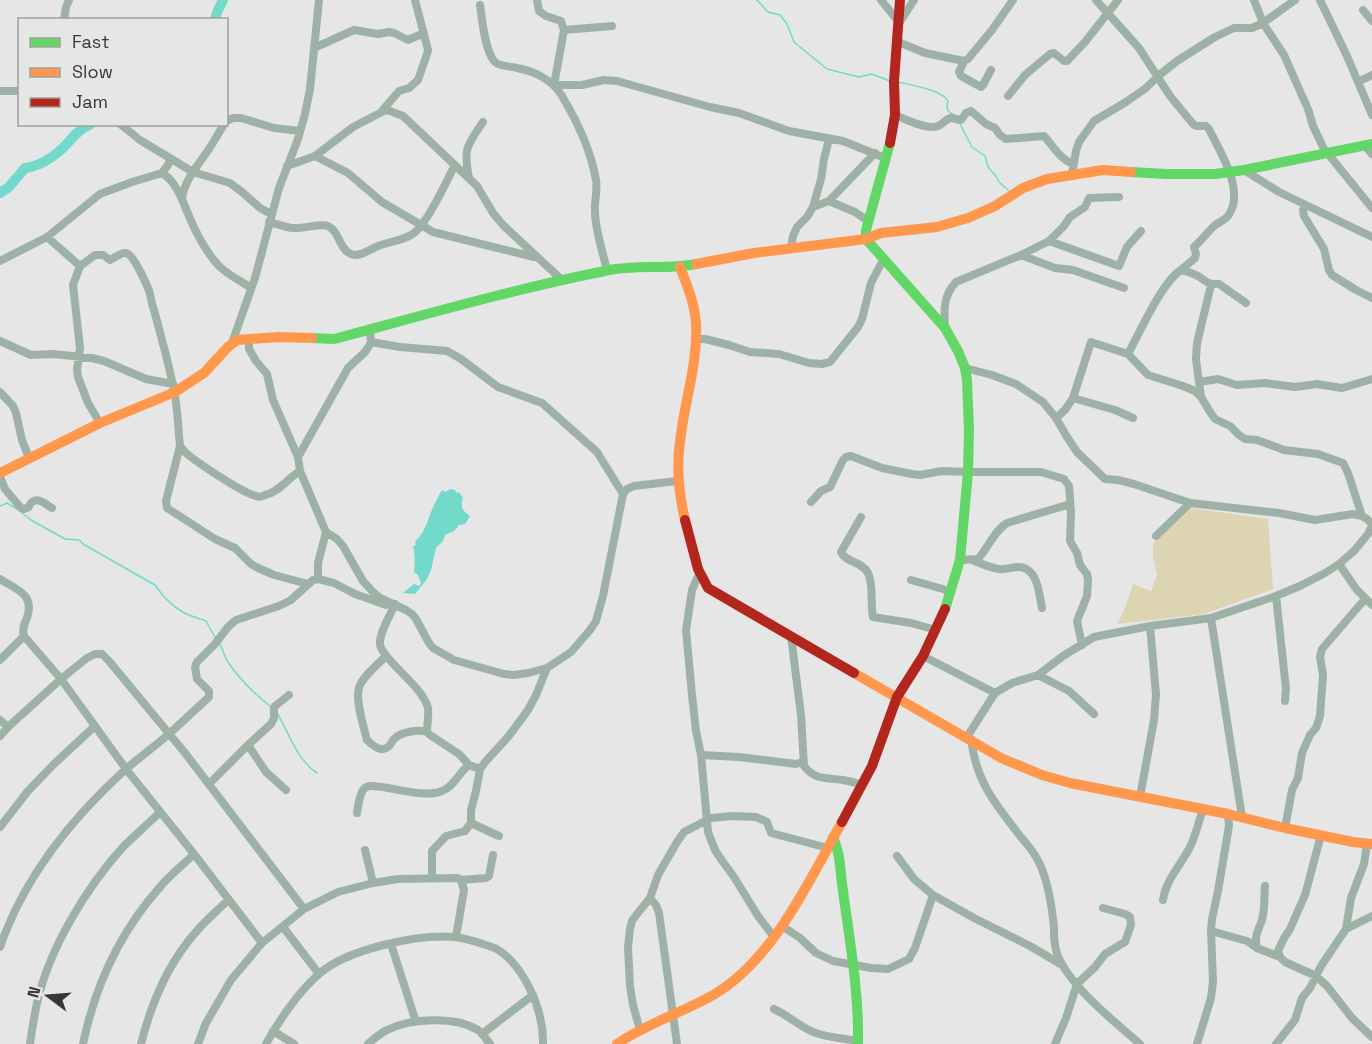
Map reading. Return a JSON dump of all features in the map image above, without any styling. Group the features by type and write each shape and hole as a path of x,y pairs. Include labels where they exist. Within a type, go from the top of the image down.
{"street":[{"path":"64,18 69,0"},
{"path":"52,508 36,500 24,510 5,489 0,475 29,458 204,373 232,343 251,288 270,218 300,131 310,89 319,0"},
{"path":"380,113 399,91 409,88 418,80 427,54 415,0"},
{"path":"537,0 539,11 561,21 564,30 554,85"},
{"path":"881,0 898,23"},
{"path":"617,1044 729,984 750,965 783,926 872,766 892,708 923,656 944,614 950,591 965,560 969,430 967,380 964,368 958,351 945,328 866,239 880,156 895,116 894,81 900,0"},
{"path":"898,23 914,0"},
{"path":"992,70 981,87 961,76 959,72 964,61 992,30 1013,0"},
{"path":"1096,0 1139,48 1170,96 1193,124 1206,126 1209,129 1234,183 1233,206 1230,213 1194,247 1195,258 1174,274 1164,287 1128,354"},
{"path":"1008,96 1025,75 1050,54 1054,53 1067,61 1118,0"},
{"path":"1254,0 1263,23 1284,56 1313,126 1327,153 1372,208"},
{"path":"1073,169 1079,142 1094,121 1126,102 1177,61 1215,37 1234,27 1252,28 1263,23 1295,0"},
{"path":"1320,0 1372,115"},
{"path":"480,5 485,38 494,61 500,65 529,71 554,85 575,120 596,179 595,215 607,270"},
{"path":"1364,10 1372,21"},
{"path":"564,30 612,26"},
{"path":"314,48 354,30 378,34 394,33 408,40 423,33"},
{"path":"896,41 925,53 964,61"},
{"path":"1358,82 1372,75"},
{"path":"554,85 582,85 604,80 617,81 740,113 789,131 843,141 880,156"},
{"path":"0,91 18,91"},
{"path":"287,166 315,156 353,127 386,110 403,116 477,186 503,225 562,280"},
{"path":"895,116 934,127 941,126 948,119 961,120 966,112 971,111 1006,139 1044,136 1073,169"},
{"path":"228,121 233,118 241,118 274,128 300,131"},
{"path":"470,179 466,150 471,138 483,122"},
{"path":"122,126 140,140 193,172 230,183 270,218 291,228 328,226 338,236 348,253 353,256 412,235 422,226 455,165"},
{"path":"182,199 182,193 193,172 223,126"},
{"path":"791,248 797,227 813,207 829,139"},
{"path":"232,343 249,338 334,339 480,300 607,270 680,267 754,253 866,239 881,233 937,227 968,218 1042,180 1073,169 1208,174 1244,170 1327,153 1370,148"},
{"path":"315,156 348,173 382,202 433,232 536,257"},
{"path":"813,207 829,201 880,156"},
{"path":"0,261 47,237 100,194 162,173 170,159"},
{"path":"1244,170 1279,192 1372,237"},
{"path":"162,173 176,187 197,231 220,267 251,288"},
{"path":"945,328 945,305 951,288 956,282 1049,241 1070,217 1085,207 1089,198 1119,197"},
{"path":"829,201 868,221"},
{"path":"1305,205 1304,216 1324,249 1332,275 1372,298"},
{"path":"1049,241 1119,266 1127,247 1141,231"},
{"path":"47,237 80,266"},
{"path":"100,423 88,403 78,377 80,348 73,285 80,266 95,255 103,255 110,260 123,253 130,254 148,287 162,334 174,388 180,446 166,501 167,508 215,539 235,548 256,567 274,575 308,584"},
{"path":"1021,255 1055,268 1073,270 1124,288"},
{"path":"696,339 705,339 750,352 779,354 810,363 831,362 858,327 871,283 883,260"},
{"path":"680,267 693,302 696,339 691,383 681,433 677,481 699,574 704,584 1001,758 1042,775 1070,783 1370,844 1351,898 1346,929 1302,998 1295,1020 1276,1044"},
{"path":"1181,270 1198,276 1211,285 1219,284 1246,303"},
{"path":"1201,397 1196,359 1197,343 1211,285"},
{"path":"298,457 348,368 365,352 371,342 370,330"},
{"path":"249,338 249,349 267,374 273,400 298,457 300,471 326,532 343,546 363,581 373,592 380,598 406,610 416,619 433,648 454,660 514,675 547,668 571,652 596,621 623,494 634,486 677,481"},
{"path":"0,341 31,355 79,356 104,361 146,380 174,388"},
{"path":"371,342 447,351 498,387 542,403 597,452 623,494"},
{"path":"1056,418 1073,398 1091,342 1128,354 1148,375 1196,391 1215,419 1230,426 1245,439 1257,440 1284,450 1318,454 1343,463 1362,516"},
{"path":"964,368 1016,384 1042,402 1056,418 1077,452 1105,478 1134,484 1190,503 1279,513 1315,520 1353,514 1362,516 1372,524 1368,534 1354,551 1339,564 1300,586 1276,596 1211,618 1150,626 1094,637 1038,675 1012,683 995,693 969,738 986,791 1035,855 1043,872 1056,952 1062,965 1093,1002 1139,1043"},
{"path":"1199,382 1218,379 1237,385 1265,383 1295,387 1317,384 1342,388 1372,379"},
{"path":"0,392 16,412 22,440 29,458"},
{"path":"1073,398 1115,410 1132,418"},
{"path":"180,446 188,455 250,494 259,497 269,495 290,476 300,471"},
{"path":"811,502 821,490 831,487 841,463 846,457 851,456 882,468 920,475 942,471 1041,472 1064,479 1069,486 1070,541 1088,580 1087,596 1077,621 1082,645"},
{"path":"1156,536 1190,503"},
{"path":"965,560 982,555 1006,523 1070,504"},
{"path":"861,517 841,552 844,558 862,566 868,573 873,617 936,630"},
{"path":"318,579 318,563 326,532"},
{"path":"965,560 999,569 1020,567 1028,569 1038,586 1042,608"},
{"path":"1339,564 1372,605"},
{"path":"699,574 692,590 686,630 708,832 715,850 774,937"},
{"path":"0,579 28,599 30,604 22,632 24,636 61,679 126,769 262,943"},
{"path":"0,947 26,888 66,832 126,769 209,697 209,691 196,679 195,667 236,620 291,600 308,584 318,579 334,583 355,594 386,605 396,604"},
{"path":"911,580 950,591"},
{"path":"1276,596 1286,689 1285,701"},
{"path":"1285,828 1302,753 1320,716 1322,649 1365,599"},
{"path":"396,604 380,642 380,648 424,697 428,708 427,732"},
{"path":"1211,618 1242,817"},
{"path":"1140,797 1154,720 1156,694 1150,626"},
{"path":"0,660 24,636"},
{"path":"791,636 801,715 804,766 818,778 844,780 862,785"},
{"path":"0,736 87,658 102,654 209,784 304,909"},
{"path":"386,656 359,688 360,711 369,743 384,749 397,736 418,730 427,732 459,754 469,765 480,769"},
{"path":"923,656 995,693"},
{"path":"432,878 432,851 446,836 465,831 471,823 471,810 480,769 508,738 528,710 537,695 547,668"},
{"path":"1038,675 1069,691 1094,714"},
{"path":"209,784 271,724 274,709 289,695"},
{"path":"0,720 8,727"},
{"path":"0,826 28,791 95,726"},
{"path":"248,745 266,772 285,790"},
{"path":"701,755 796,764 803,762"},
{"path":"357,813 362,790 366,787 435,793 444,791 469,765"},
{"path":"1163,900 1169,881 1190,846 1203,809"},
{"path":"30,1044 37,1002 59,943 75,912 123,848 160,812"},
{"path":"1197,1044 1211,998 1213,973 1211,931 1229,826 1228,814"},
{"path":"640,1030 631,996 628,948 632,921 650,898 658,875 684,832 711,818 756,817 767,822 771,833 828,848"},
{"path":"471,823 499,836"},
{"path":"1280,957 1278,951 1280,944 1290,929 1305,895 1321,835"},
{"path":"774,1009 811,1031 858,1042 857,991 841,855 834,837"},
{"path":"365,850 373,883"},
{"path":"83,1044 95,997 125,934 162,885 194,854"},
{"path":"198,1044 206,1023 231,980 262,943 304,909 338,892 373,883 398,879 486,878 489,876 493,855"},
{"path":"897,856 914,879 933,895 1062,965"},
{"path":"456,937 464,890 461,880"},
{"path":"1257,948 1255,940 1262,921 1265,886"},
{"path":"783,926 816,953 833,961 888,969 909,959 933,895"},
{"path":"650,898 659,914 677,1044"},
{"path":"141,1044 159,990 177,958 195,933 228,900"},
{"path":"1055,1044 1077,984 1106,954 1125,942 1131,925 1130,917 1103,908"},
{"path":"1346,929 1372,916"},
{"path":"283,927 319,974"},
{"path":"1211,931 1247,941 1316,976 1372,1038"},
{"path":"266,1044 289,1009 319,974 336,963 359,953 391,944 435,937 456,937 500,951 514,964 533,995 544,1031 543,1044"},
{"path":"391,944 416,1022"},
{"path":"482,1034 533,995"},
{"path":"369,1044 386,1031 416,1022 434,1020 472,1027 490,1044"},
{"path":"273,1031 294,1044"}],"shaded area":[{"path":"451,489 456,493 459,492 463,498 463,509 470,516 465,524 459,525 454,531 445,535 436,548 427,579 415,594 403,593 414,584 419,586 421,583 414,572 413,546 416,545 415,541 425,528 442,490 445,492"},
{"path":"1190,508 1268,519 1273,589 1204,614 1117,624 1133,584 1151,591 1157,575 1153,543"}],"waterway":[{"path":"216,18 223,0"},
{"path":"757,0 768,12 780,15 787,24 794,42 827,69 859,77 872,74 890,81"},
{"path":"898,82 926,88 945,97 948,101 948,111 954,115"},
{"path":"960,124 972,147 985,156 988,167 1008,190"},
{"path":"0,193 9,187 25,168 52,157 88,126"},
{"path":"0,506 7,503 17,509"},
{"path":"21,512 65,539 79,540 155,585 175,607 186,614 206,621 216,639"},
{"path":"220,645 237,675 271,707"},
{"path":"277,713 299,754 317,773"}],"traffic: fast":[{"path":"890,143 866,230 866,239 945,328 958,351 967,380 968,472 960,560 945,609"},
{"path":"1131,172 1215,174 1372,144"},
{"path":"312,338 334,339 503,294 605,271 696,264"},
{"path":"833,837 839,857 854,968 858,1044"}],"traffic: slow":[{"path":"696,264 754,253 866,239 881,233 937,227 968,218 995,206 1023,188 1047,179 1103,170 1131,172"},
{"path":"680,267 692,302 696,324 695,354 678,462 685,520"},
{"path":"0,473 100,423 175,392 204,373 237,340 278,337 312,338"},
{"path":"854,673 1001,758 1042,775 1070,783 1228,814 1285,828 1372,844"},
{"path":"617,1044 697,1004 736,979 755,960 788,917 842,822"}],"traffic: jam":[{"path":"890,143 895,115 894,81 900,0"},
{"path":"685,520 698,569 708,588 854,673"},
{"path":"842,822 872,766 897,697 923,656 945,609"}]}
